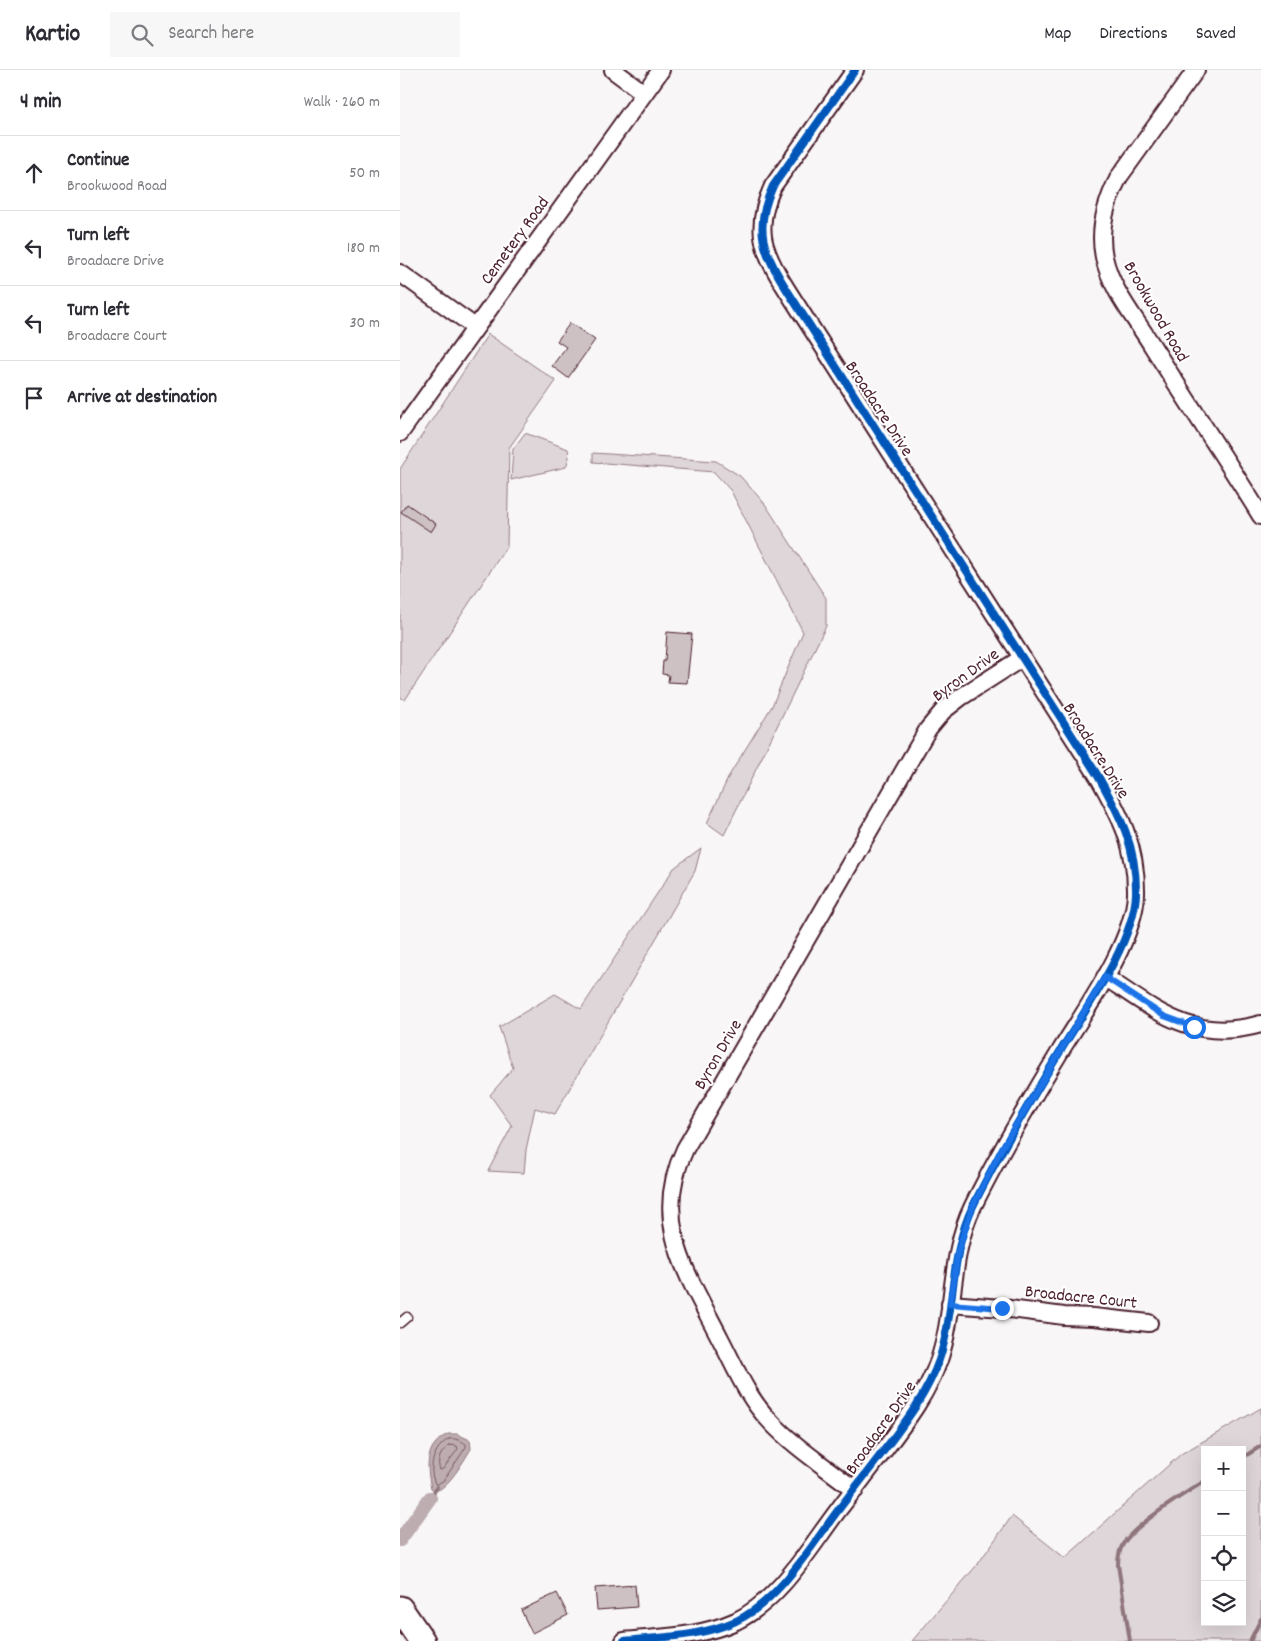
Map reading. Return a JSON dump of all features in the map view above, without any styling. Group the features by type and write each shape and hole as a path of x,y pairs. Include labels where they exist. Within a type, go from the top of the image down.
{"main road":[{"path":"400,1609 422,1641"}],"street":[{"path":"613,70 644,93"},
{"name":"Cemetery Road","path":"400,433 661,70"},
{"name":"Broadacre Drive","path":"624,1641 697,1634 737,1620 754,1610 785,1580 908,1418 931,1380 945,1339 958,1251 972,1208 1002,1148 1116,958 1132,918 1136,897 1133,854 1124,826 1105,788 776,273 768,256 762,238 762,220 766,202 773,186 855,70"},
{"name":"Brookwood Road","path":"1196,70 1119,177 1102,223 1104,258 1110,275 1139,326 1261,516"},
{"path":"400,273 475,327"},
{"name":"Byron Drive","path":"855,1490 768,1420 748,1391 681,1260 672,1221 673,1183 685,1148 928,730 949,706 1022,658"},
{"path":"1105,977 1164,1016 1194,1027 1230,1030 1261,1024"},
{"name":"Broadacre Court","path":"950,1304 1149,1323"}],"lane":[{"path":"400,1323 407,1317"}],"shaded area":[{"path":"488,334 556,381 509,448 507,546 405,700 400,697 400,469"},
{"path":"525,433 568,449 569,458 566,467 511,480 513,449"},
{"path":"593,453 716,461 740,476 765,504 826,598 826,626 724,835 707,823 730,774 772,706 803,632 731,491 714,472 593,462"},
{"path":"701,848 695,871 555,1114 535,1108 526,1150 524,1173 488,1171 512,1126 490,1095 513,1068 499,1027 555,994 581,1009 674,868"},
{"path":"1261,1408 1261,1641 912,1641 977,1565 1012,1516 1065,1558 1181,1454"}],"water":[{"path":"448,1434 457,1434 470,1440 471,1449 450,1480 435,1491 431,1488 429,1480 429,1457 435,1444"}],"building":[{"path":"570,323 595,340 568,378 552,366 566,347 557,341"},
{"path":"407,504 436,524 431,532 401,512"},
{"path":"667,632 692,634 687,683 668,682 669,675 662,674"},
{"path":"635,1585 637,1607 597,1610 595,1588"},
{"path":"557,1593 568,1615 532,1633 521,1610"}],"waterway":[{"path":"1246,1455 1261,1446"},
{"path":"1130,1641 1118,1565 1122,1546 1127,1538 1147,1520 1201,1484"},
{"path":"430,1498 437,1487"},
{"path":"400,1540 430,1498"},
{"path":"1250,1641 1261,1619"}],"cycle path":[{"path":"624,1641 709,1630 736,1621 752,1612 767,1600 793,1571 908,1418 922,1396 939,1360 948,1322 960,1244 973,1206 1026,1108 1118,954 1127,933 1136,894 1134,861 1126,832 1098,776 787,290 767,252 762,228 763,215 773,186 855,70"}],"route":[{"path":"1002,1308 950,1304 958,1251 964,1230 972,1208 1002,1148 1105,977 1164,1016 1194,1027"}]}
